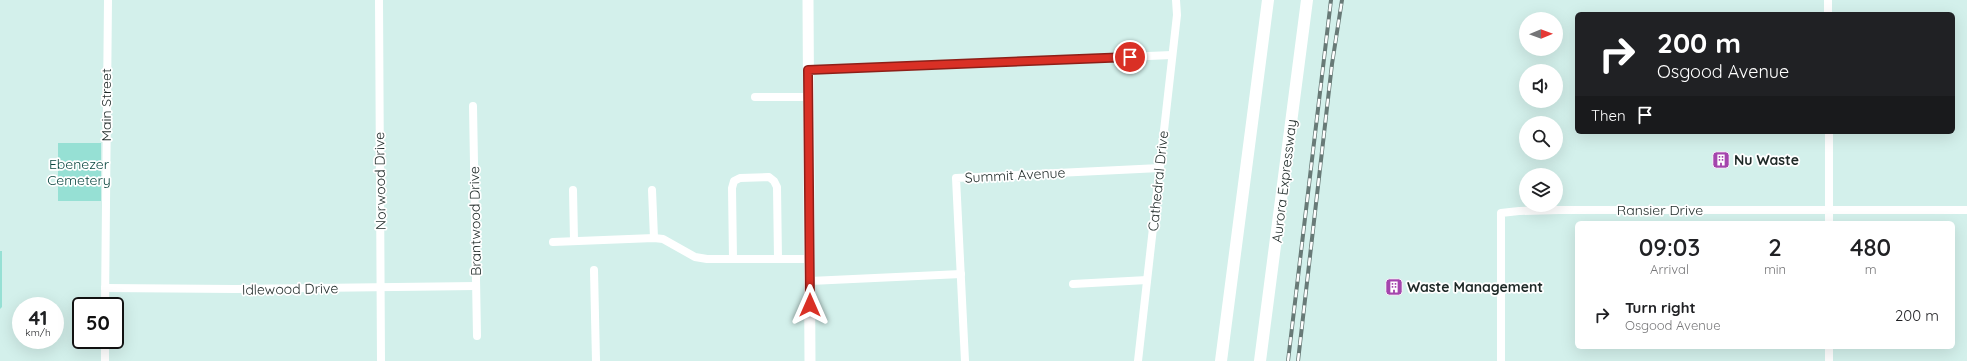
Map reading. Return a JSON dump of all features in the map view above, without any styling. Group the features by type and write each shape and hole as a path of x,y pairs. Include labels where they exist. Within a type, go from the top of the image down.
{"highway":[{"path":"1221,361 1268,0"},
{"name":"Aurora Expressway","path":"1260,361 1307,0"}],"main road":[{"path":"808,0 810,361"}],"street":[{"name":"Main Street","path":"105,297 108,0"},
{"name":"Norwood Drive","path":"379,0 381,361"},
{"name":"Cathedral Drive","path":"1138,361 1177,15 1176,0"},
{"path":"1828,0 1828,12"},
{"path":"808,70 1172,55"},
{"path":"755,97 809,97"},
{"name":"Brantwood Drive","path":"473,106 477,336"},
{"path":"1829,134 1829,221"},
{"name":"Summit Avenue","path":"965,361 956,178 1160,168"},
{"path":"733,259 732,188 734,181 740,178 769,177 774,181 777,187 778,259"},
{"path":"573,190 574,241"},
{"path":"652,190 654,238"},
{"name":"Ransier Drive","path":"1501,361 1501,213 1560,210 1967,210"},
{"path":"553,242 654,238 663,239 695,257 733,259 810,259"},
{"path":"594,270 596,361"},
{"path":"810,281 961,274"},
{"path":"1074,284 1147,280"},
{"name":"Idlewood Drive","path":"105,288 381,288 476,286"},
{"path":"105,349 105,361"},
{"path":"1829,349 1829,361"}],"green space":[{"name":"Ebenezer Cemetery","path":"58,143 101,143 101,201 58,201"},
{"path":"0,251 2,251 2,307 0,309"}],"railway":[{"path":"1288,361 1331,0"},
{"path":"1298,361 1332,64 1342,0"}],"place":[{"name":"Nu Waste","path":"1721,160"},
{"name":"Waste Management","path":"1394,287"}],"route":[{"path":"810,305 808,70 1130,57"}]}
